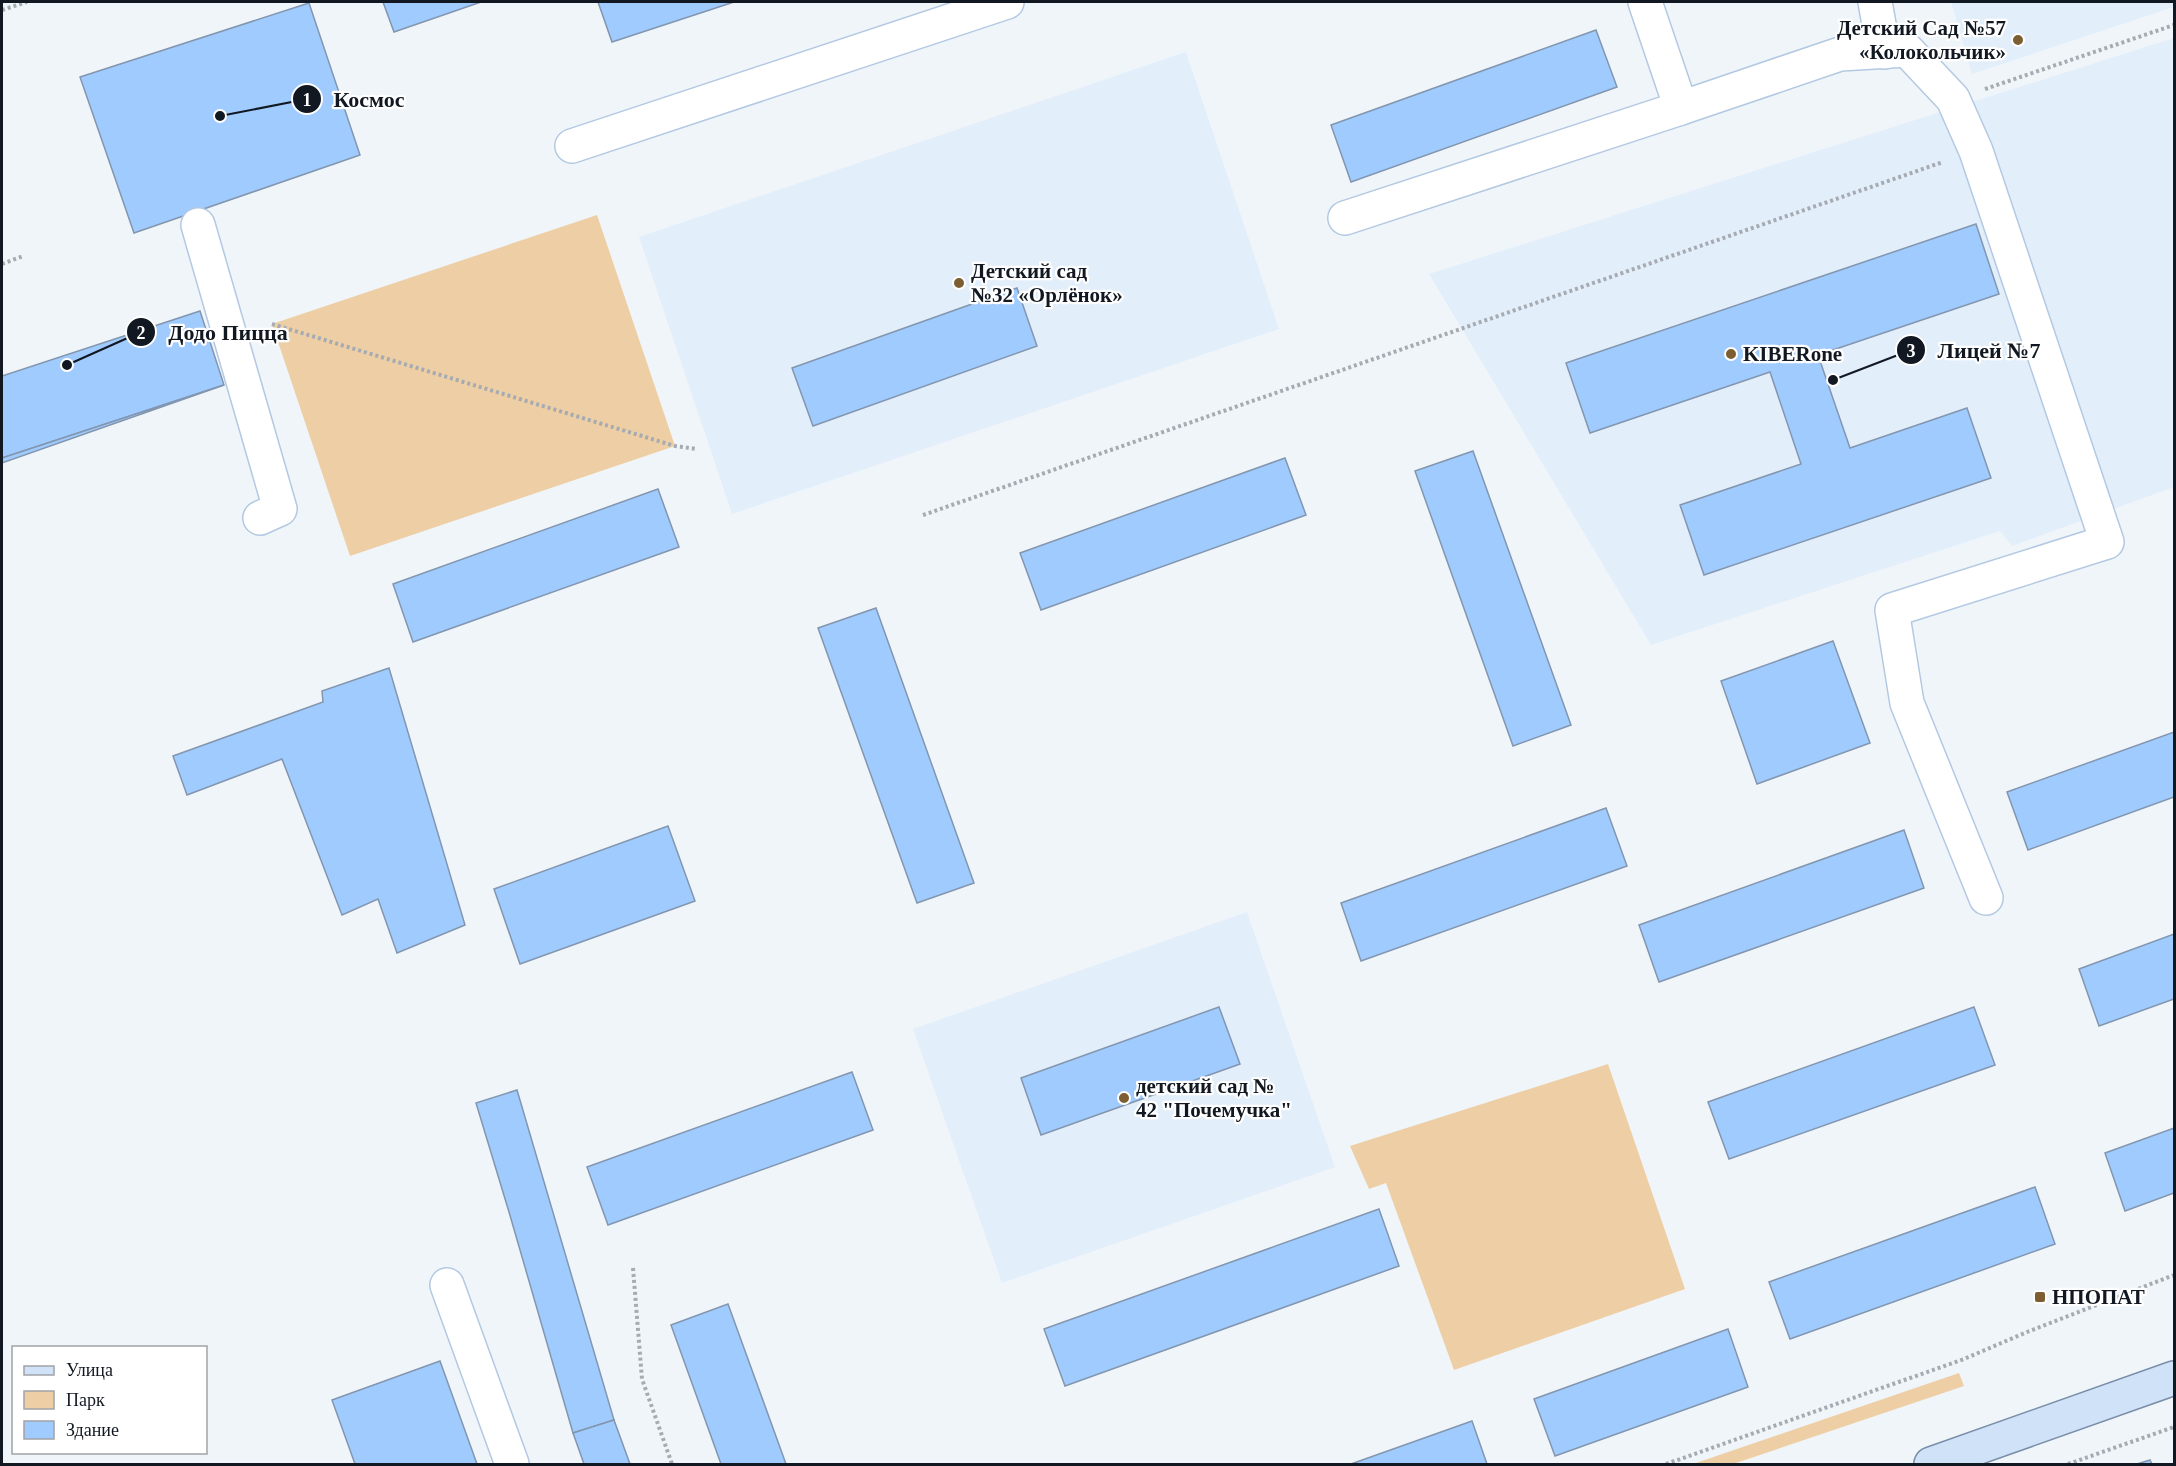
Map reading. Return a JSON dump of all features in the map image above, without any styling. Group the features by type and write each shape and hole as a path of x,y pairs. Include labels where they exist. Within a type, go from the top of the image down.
{"main road":[{"path":"1931,1464 2175,1378"}],"lane":[{"path":"572,146 1007,2"},
{"path":"1645,2 1681,108"},
{"path":"1875,2 1884,52"},
{"path":"1345,218 1840,54 1907,50 1953,99 1976,151 2107,542 1892,610 1907,703 1986,898"},
{"path":"198,225 280,509 260,518"},
{"path":"447,1285 512,1464"}],"path":[{"path":"2,10 27,2"},
{"path":"1953,99 2175,25"},
{"path":"923,515 1976,151"},
{"path":"2,264 22,256"},
{"path":"272,324 675,446 697,449"},
{"path":"633,1268 642,1379 672,1464"},
{"path":"1666,1464 1964,1359 2026,1332 2175,1275"},
{"path":"2068,1464 2175,1427"}],"shaded area":[{"name":"Детский Сад №57 «Колокольчик»","path":"1951,2 2174,2 2174,7 1972,74"},
{"path":"2174,38 2174,487 2012,546 2000,531 1651,645 1429,274"},
{"name":"Детский сад №32 «Орлёнок»","path":"1186,52 1279,329 732,514 639,237"},
{"name":"детский сад № 42 \"Почемучка\"","path":"1247,912 1335,1167 1002,1283 913,1029"}],"green space":[{"path":"597,215 675,446 350,556 272,324"},
{"path":"1608,1064 1685,1289 1454,1370 1386,1183 1369,1189 1350,1146"},
{"path":"1959,1373 1964,1386 1733,1464 1693,1464"}],"building":[{"path":"383,2 481,2 394,32"},
{"path":"598,2 734,2 612,42"},
{"path":"309,3 360,155 134,233 80,77"},
{"path":"1596,30 1617,87 1351,182 1331,125"},
{"path":"1976,224 1999,294 1818,355 1850,448 1967,408 1991,478 1704,575 1680,505 1801,464 1770,372 1590,433 1566,363"},
{"path":"1017,288 1037,346 813,426 792,368"},
{"path":"200,311 224,385 2,458 2,376"},
{"path":"224,385 2,463 2,458"},
{"path":"1473,451 1571,725 1513,746 1415,471"},
{"path":"1285,458 1306,515 1041,610 1020,553"},
{"path":"658,489 679,547 413,642 393,584"},
{"path":"876,608 974,883 917,903 818,628"},
{"path":"1833,641 1870,743 1757,784 1721,681"},
{"path":"389,668 465,925 397,953 378,899 342,915 282,759 187,795 173,756 323,702 322,691"},
{"path":"2174,732 2174,797 2028,850 2007,792"},
{"path":"1606,808 1627,866 1361,961 1341,903"},
{"path":"668,826 695,901 520,964 494,889"},
{"path":"1904,830 1924,888 1659,982 1639,925"},
{"path":"2174,934 2174,999 2099,1026 2079,969"},
{"path":"1219,1007 1240,1064 1041,1135 1021,1078"},
{"path":"1974,1007 1995,1065 1729,1159 1708,1102"},
{"path":"852,1072 873,1130 608,1225 587,1167"},
{"path":"517,1090 614,1420 573,1433 476,1103"},
{"path":"2174,1128 2174,1193 2125,1211 2105,1153"},
{"path":"2035,1187 2055,1244 1790,1339 1769,1282"},
{"path":"1379,1209 1399,1266 1065,1386 1044,1329"},
{"path":"728,1304 786,1464 721,1464 671,1325"},
{"path":"1728,1329 1748,1387 1555,1456 1534,1399"},
{"path":"440,1361 477,1464 355,1464 332,1400"},
{"path":"614,1420 630,1464 584,1464 573,1433"},
{"path":"1472,1421 1487,1464 1351,1464"},
{"path":"2150,1460 2152,1464 2137,1464"}],"place":[{"name":"Детский Сад №57 «Колокольчик»","path":"2018,40"},
{"name":"Космос","path":"220,116"},
{"name":"Детский сад №32 «Орлёнок»","path":"959,283"},
{"name":"KIBERone","path":"1731,354"},
{"name":"Додо Пицца","path":"67,365"},
{"name":"Лицей №7","path":"1833,380"},
{"name":"детский сад № 42 \"Почемучка\"","path":"1124,1098"},
{"name":"НПОПАТ","path":"2040,1297"}]}
